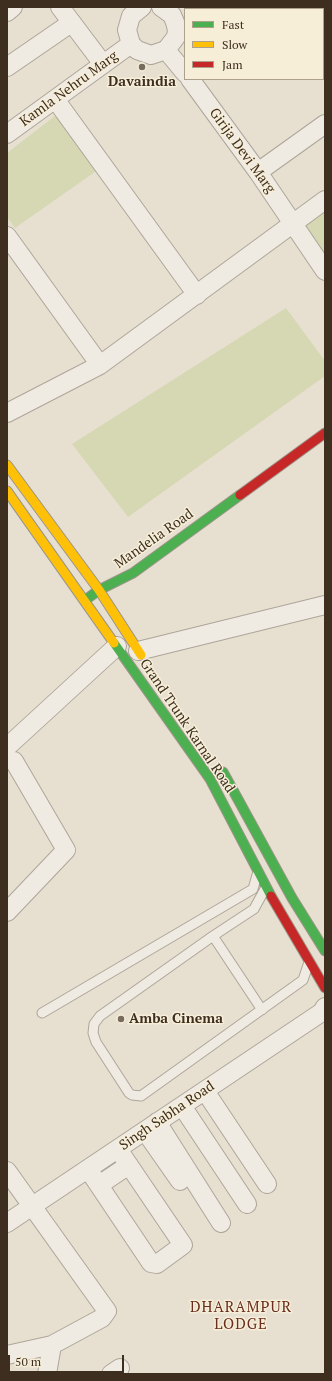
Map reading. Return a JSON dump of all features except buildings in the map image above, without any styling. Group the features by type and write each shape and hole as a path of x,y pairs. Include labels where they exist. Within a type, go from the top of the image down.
{"main road":[{"name":"Mandelia Road","path":"99,590 133,573 325,433"},
{"name":"Grand Trunk Karnal Road","path":"7,465 99,590 143,657"},
{"name":"Grand Trunk Karnal Road","path":"7,491 210,779 266,887 325,988"},
{"name":"Mandelia Road","path":"99,590 137,579 260,492"},
{"path":"85,600 99,590"},
{"name":"Grand Trunk Karnal Road","path":"217,763 292,898 325,951"}],"street":[{"path":"7,12 13,7"},
{"path":"60,7 103,64"},
{"path":"139,8 128,23 127,30 131,44 137,50 147,54 159,54 172,45 176,34 172,10"},
{"path":"7,67 71,23"},
{"name":"Kamla Nehru Marg","path":"7,134 131,44"},
{"path":"166,50 184,72"},
{"name":"Girija Devi Marg","path":"191,80 258,172 325,271"},
{"path":"55,99 197,295"},
{"path":"258,172 325,124"},
{"path":"7,413 100,365 325,200"},
{"path":"7,236 100,365"},
{"path":"143,657 325,605"},
{"path":"7,912 66,850 9,756 117,646"},
{"name":"Singh Sabha Road","path":"7,1223 322,1012 325,1007"},
{"path":"204,1091 267,1184"},
{"path":"182,1106 247,1204"},
{"path":"151,1127 180,1181"},
{"path":"151,1127 221,1223"},
{"path":"88,1169 151,1263 158,1264 183,1245 118,1149"},
{"path":"99,1184 129,1165"},
{"path":"7,1171 107,1311 102,1318 52,1345 7,1355"},
{"path":"47,1374 52,1345"}],"lane":[{"path":"42,1013 253,889 258,872"},
{"path":"266,887 254,909 213,936 100,1016 94,1024 93,1033 96,1042 129,1093 141,1096 303,980 309,962"},
{"path":"213,936 262,1010"}],"green space":[{"path":"64,109 102,167 15,228 7,217 7,153"},
{"path":"325,209 325,254 304,226"},
{"path":"286,308 325,361 325,376 128,517 72,444"}],"traffic: fast":[{"path":"88,598 99,590 133,573 240,495"},
{"path":"114,643 210,779 271,896"},
{"path":"223,772 292,898 325,951"}],"traffic: slow":[{"path":"7,465 99,590 141,655"},
{"path":"7,491 114,643"}],"traffic: jam":[{"path":"240,495 325,433"},
{"path":"271,896 325,988"}],"place":[{"name":"Davaindia","path":"142,67"},
{"name":"Amba Cinema","path":"121,1019"}],"district":[{"name":"DHARAMPUR LODGE","path":"241,1316"}]}
